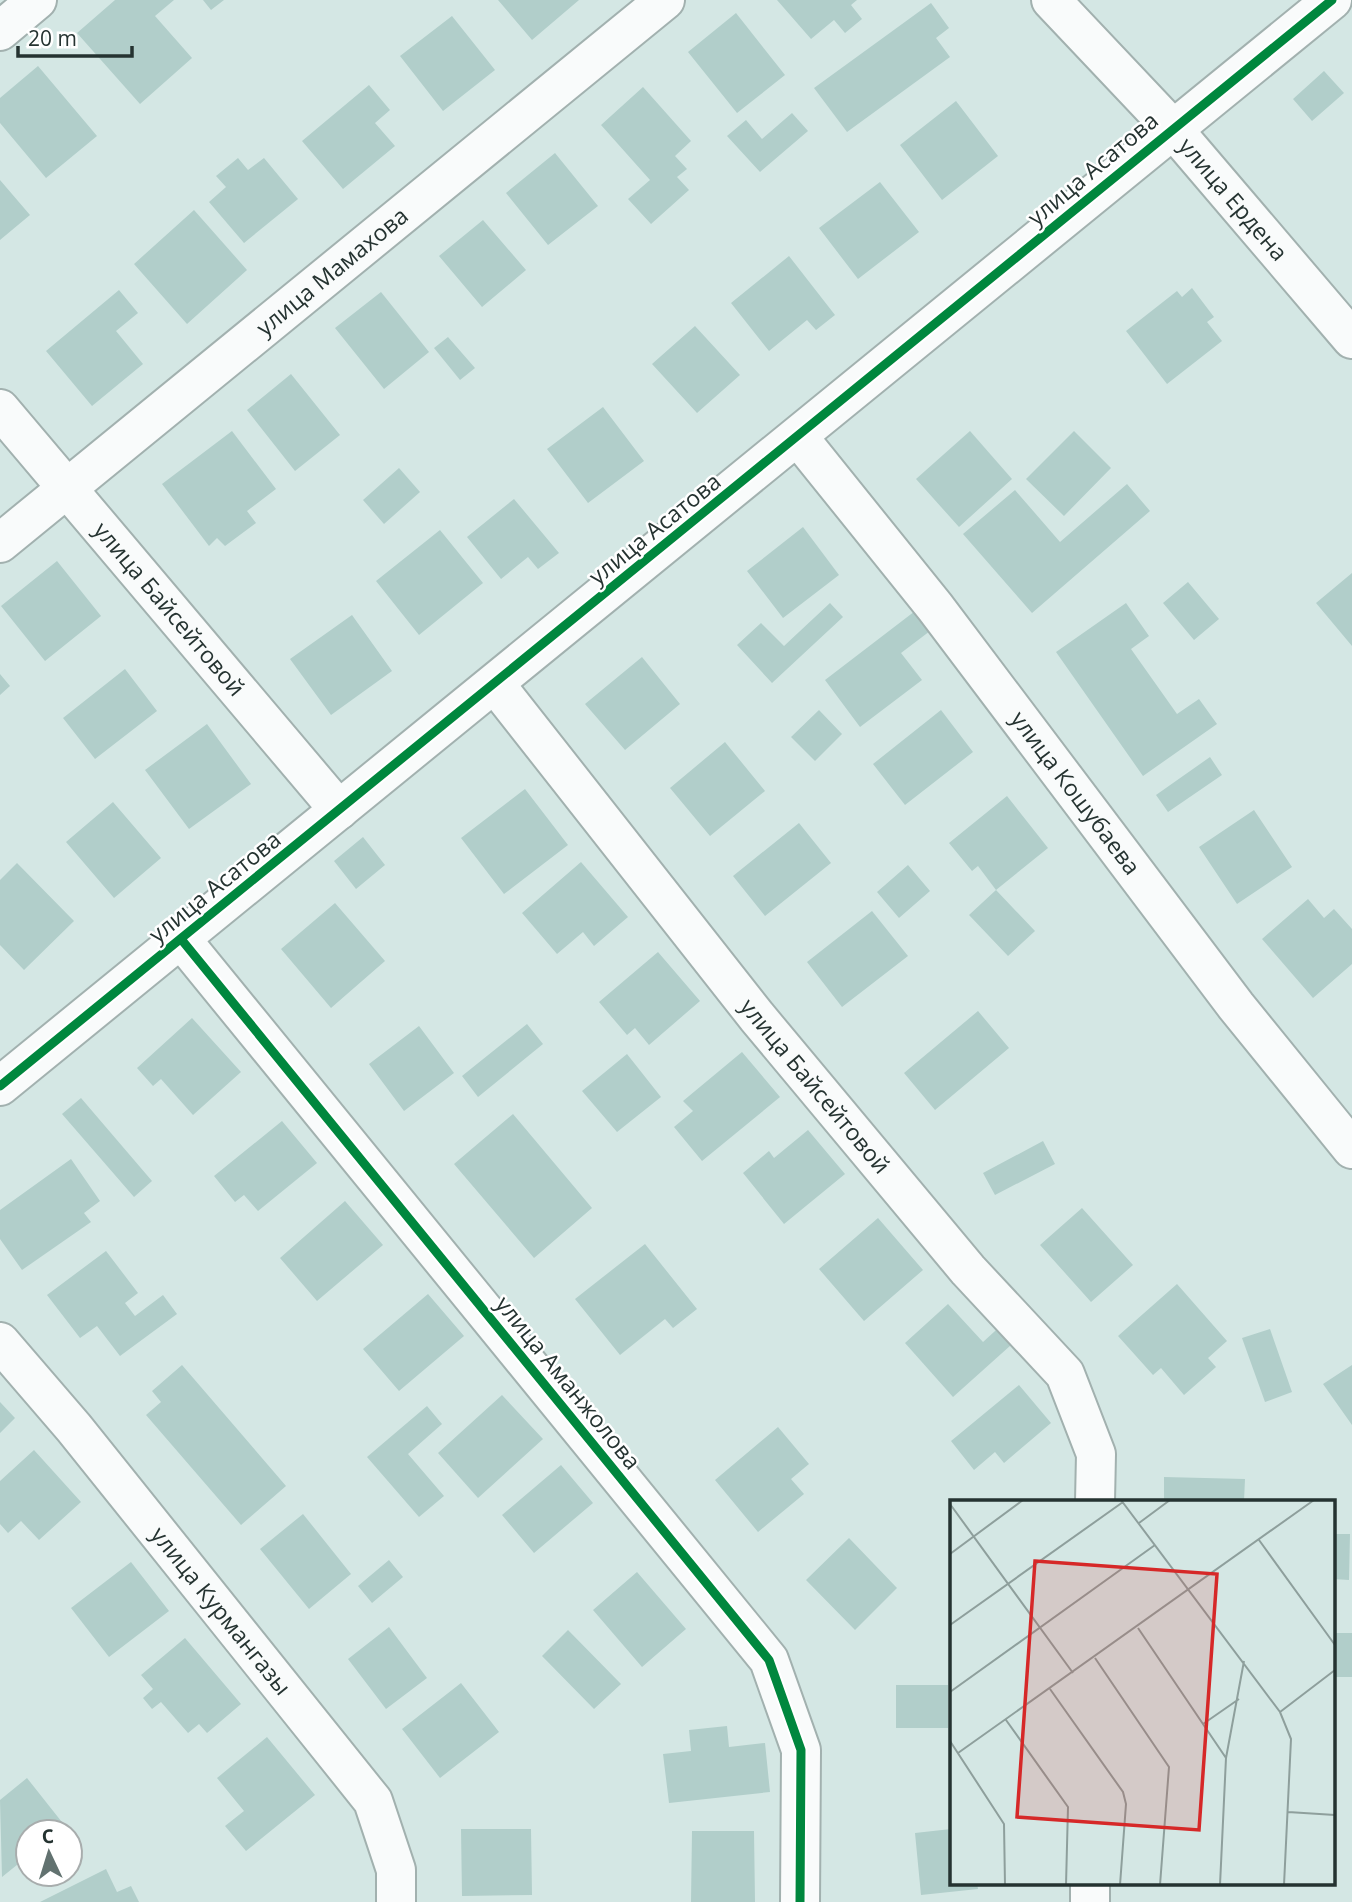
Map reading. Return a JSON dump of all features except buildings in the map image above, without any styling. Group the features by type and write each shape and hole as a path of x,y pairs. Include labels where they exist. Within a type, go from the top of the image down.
{"street":[{"path":"0,31 37,0"},
{"name":"улица Мамахова","path":"0,543 665,0"},
{"name":"улица Ердена","path":"1051,0 1172,128 1352,339"},
{"name":"улица Асатова","path":"0,1086 799,438 1172,128 1332,0"},
{"name":"улица Байсейтовой","path":"0,409 65,490 339,810"},
{"name":"улица Кошубаева","path":"799,438 934,607 1236,1006 1340,1113 1352,1149"},
{"name":"улица Байсейтовой","path":"495,684 757,1017 968,1270 1065,1374 1096,1454 1095,1500"},
{"name":"улица Аманжолова","path":"181,939 769,1660 801,1750 800,1902"},
{"name":"улица Курмангазы","path":"0,1342 74,1428 373,1801 396,1870 396,1902"},
{"path":"1090,1884 1090,1902"}],"cycle path":[{"path":"0,1086 1332,0"},
{"path":"181,939 769,1660 801,1750 800,1902"}]}
